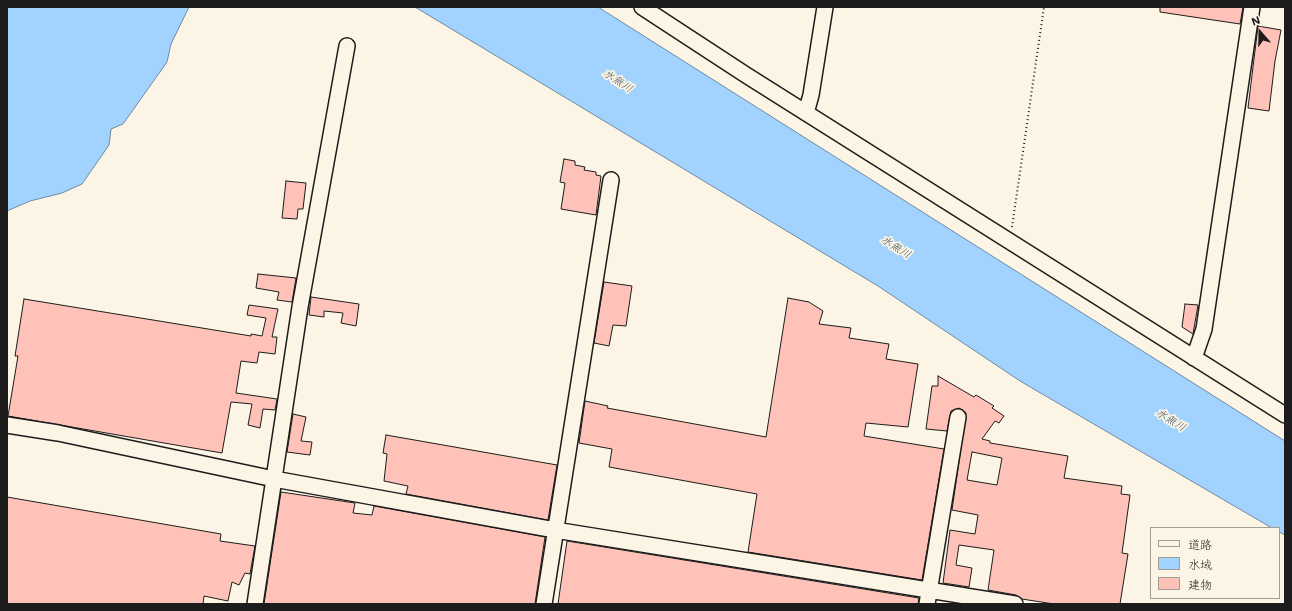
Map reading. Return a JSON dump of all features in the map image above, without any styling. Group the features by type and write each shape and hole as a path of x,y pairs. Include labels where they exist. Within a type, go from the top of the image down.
{"street":[{"path":"642,7 806,113 1285,415"},
{"path":"806,113 811,95 825,7"},
{"path":"1194,358 1204,328 1252,7"},
{"path":"255,604 300,307 347,46"},
{"path":"544,604 612,180"},
{"path":"928,597 958,417"},
{"path":"7,425 58,433 274,479 928,597 1015,604"}],"path":[{"path":"1010,241 1044,7"}],"water":[{"path":"7,7 189,7 171,44 167,62 123,124 111,129 109,145 82,184 62,193 30,201 7,211"},
{"name":"水無川","path":"415,7 598,7 1285,441 1285,535 1280,532 1280,527 1270,527 1020,381 878,286"}],"building":[{"path":"1160,7 1243,7 1240,24 1160,12"},
{"path":"1258,26 1281,30 1275,61 1269,111 1248,108"},
{"path":"564,159 575,161 575,165 585,167 584,170 596,172 596,175 601,176 596,215 561,209 565,183 560,182"},
{"path":"286,181 306,183 303,209 298,209 297,219 282,218"},
{"path":"258,274 296,278 292,302 277,300 279,292 256,288"},
{"path":"604,282 632,286 626,326 613,325 609,346 594,343"},
{"path":"311,297 359,304 356,326 341,323 343,313 324,311 324,317 309,315"},
{"path":"788,298 809,302 823,311 819,324 851,328 849,338 889,344 886,359 918,364 908,427 866,423 864,436 944,449 922,580 748,552 757,494 609,467 612,449 579,443 585,401 608,406 607,408 766,437"},
{"path":"24,299 251,336 251,334 262,336 266,318 247,315 249,305 278,309 272,337 277,337 275,354 259,352 257,363 241,361 236,393 277,399 275,410 263,409 260,428 248,425 252,404 231,402 222,453 8,416 18,356 15,356"},
{"path":"1185,304 1198,305 1193,334 1182,327"},
{"path":"938,376 974,397 976,395 994,406 992,408 1004,416 999,423 995,421 982,439 990,441 990,443 1068,456 1064,478 1122,486 1121,494 1130,495 1122,553 1128,554 1120,604 1054,604 1022,599 1016,595 988,590 994,550 959,545 956,565 972,568 969,587 943,583 950,530 975,534 978,515 952,510 966,413 959,408 951,411 947,431 926,429 932,386 938,386","holes":["972,452 1002,458 997,485 967,480"]},
{"path":"293,414 306,417 301,441 312,442 310,455 287,452"},
{"path":"386,435 557,465 548,520 406,494 408,486 384,481 387,454 383,453"},
{"path":"281,492 355,503 353,513 372,515 374,506 545,537 535,604 264,604"},
{"path":"7,497 221,534 220,541 255,546 250,574 245,573 239,585 232,582 228,601 204,596 203,604 7,604"},
{"path":"567,541 919,598 918,604 558,604"}]}
